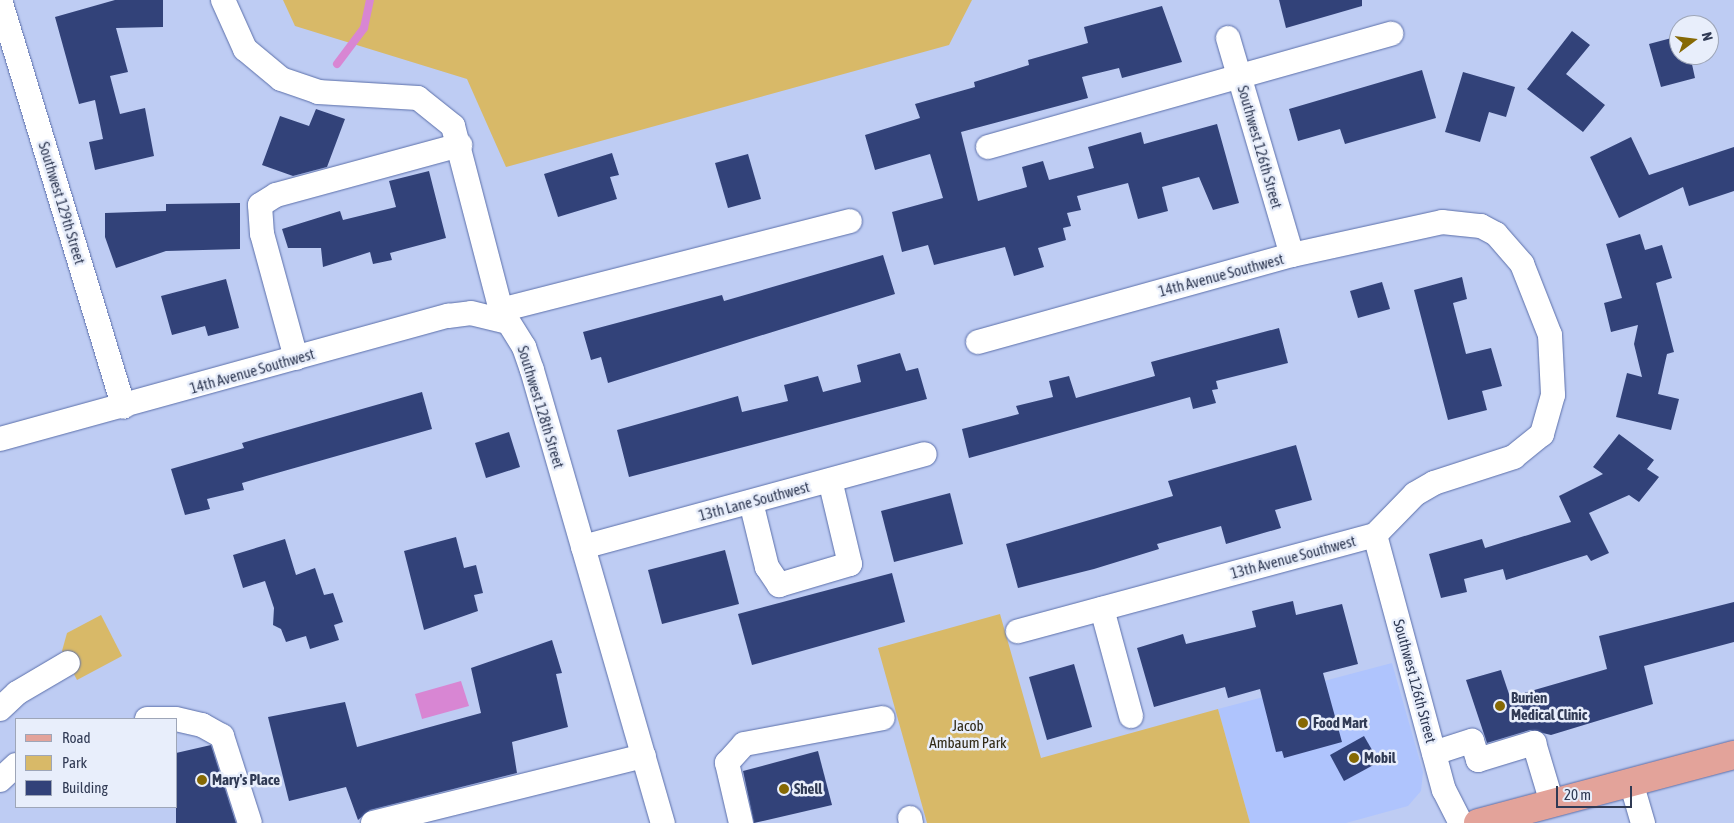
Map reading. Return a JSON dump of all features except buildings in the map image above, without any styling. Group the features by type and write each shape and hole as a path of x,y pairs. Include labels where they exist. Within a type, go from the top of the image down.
{"main road":[{"path":"1478,823 1734,755"}],"street":[{"name":"Southwest 129th Street","path":"0,0 124,407"},
{"name":"Southwest 128th Street","path":"223,0 245,49 276,76 318,92 418,98 444,116 460,145 502,315 524,347 663,823"},
{"path":"988,146 1239,75 1327,55 1391,34"},
{"name":"Southwest 126th Street","path":"1228,38 1292,255"},
{"path":"296,358 262,234 260,205 276,196 460,145"},
{"path":"502,315 850,221"},
{"name":"14th Avenue Southwest","path":"978,342 1292,255 1416,225 1466,222 1496,234 1522,264 1541,307 1554,373 1550,417 1542,434"},
{"name":"14th Avenue Southwest","path":"0,440 448,316 471,313 502,315"},
{"name":"13th Avenue Southwest","path":"1018,631 1375,536 1415,494 1434,483 1514,457 1542,434"},
{"name":"13th Lane Southwest","path":"583,547 925,454"},
{"path":"751,502 767,567 779,585 850,564 830,480"},
{"name":"Southwest 126th Street","path":"1375,536 1444,790 1461,823"},
{"path":"1102,609 1131,716"},
{"path":"0,709 17,693 68,663"},
{"path":"741,823 727,763 744,744 883,718"},
{"path":"178,719 202,725 222,736 250,823"},
{"path":"1434,753 1472,741 1478,760 1534,743 1552,803"},
{"path":"373,823 644,756"},
{"path":"0,780 15,767"},
{"path":"1631,782 1643,823"}],"shaded area":[{"path":"1392,663 1423,772 1421,791 1408,806 1346,823 1250,823 1218,709"},
{"path":"461,681 469,706 422,719 415,694"}],"green space":[{"path":"283,0 972,0 949,45 506,167 467,79 295,26"},
{"name":"Jacob Ambaum Park","path":"1000,614 1041,758 1218,709 1250,823 927,823 878,648"},
{"path":"101,615 122,656 77,680 62,651 67,633"}],"waterway":[{"path":"337,64 364,28 370,0"}],"place":[{"name":"Burien Medical Clinic","path":"1500,706"},
{"name":"Food Mart","path":"1303,723"},
{"name":"Mobil","path":"1354,758"},
{"name":"Mary's Place","path":"202,780"},
{"name":"Shell","path":"784,789"}]}
